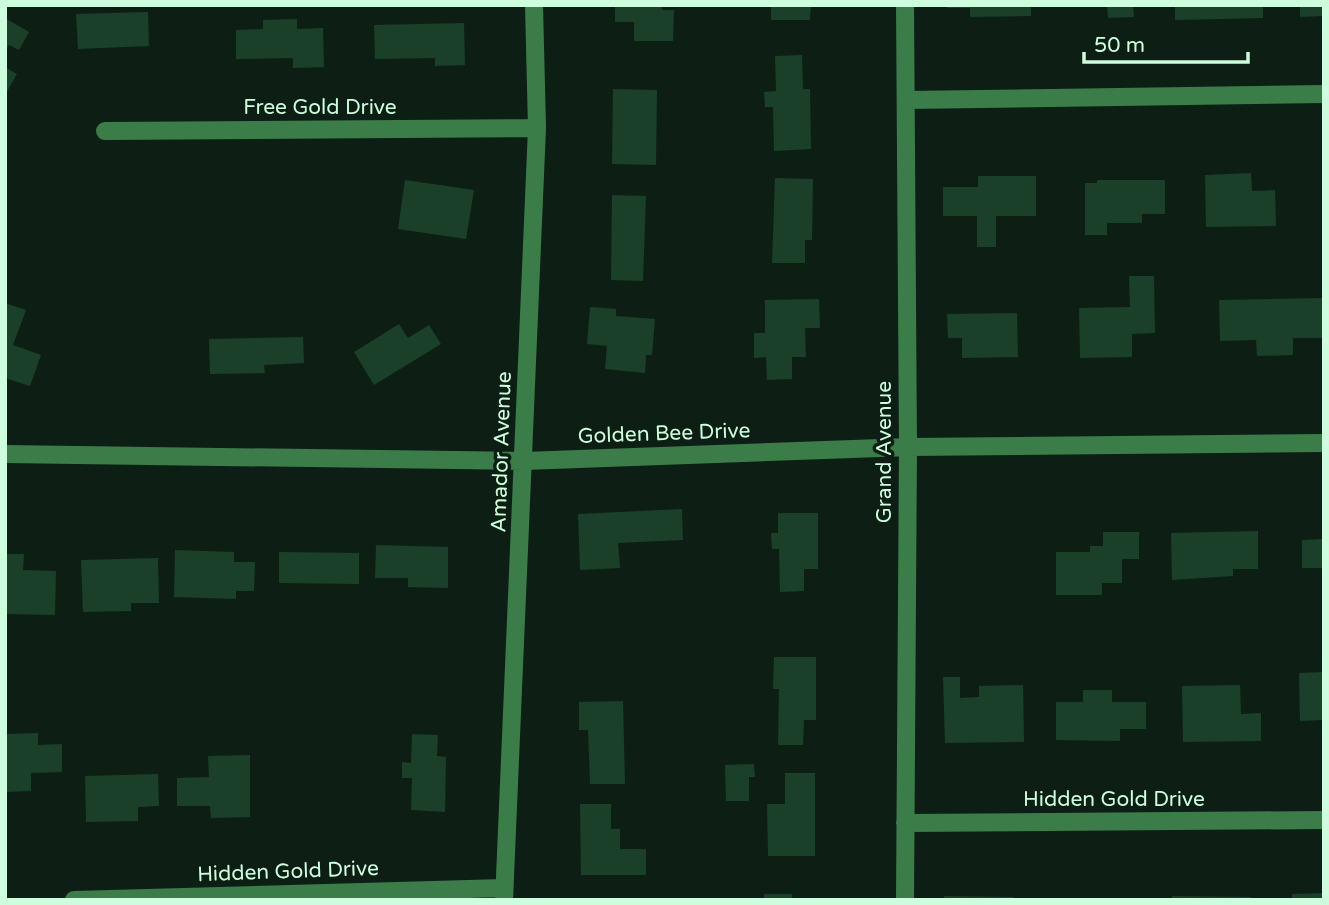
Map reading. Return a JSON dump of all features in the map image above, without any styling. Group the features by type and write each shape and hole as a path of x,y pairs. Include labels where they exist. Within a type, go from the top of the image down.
{"street":[{"name":"Amador Avenue","path":"504,894 537,128 534,5"},
{"name":"Grand Avenue","path":"905,5 908,447 905,900"},
{"path":"906,100 1324,94"},
{"name":"Free Gold Drive","path":"105,131 537,128"},
{"name":"Golden Bee Drive","path":"5,454 524,461 908,447 1324,443"},
{"name":"Hidden Gold Drive","path":"905,823 1324,820"},
{"name":"Hidden Gold Drive","path":"74,900 504,894"}],"building":[{"path":"615,5 662,5 662,10 674,10 673,41 634,41 634,22 615,22"},
{"path":"771,5 811,5 810,20 771,20"},
{"path":"947,5 1031,5 1031,16 970,17 970,8 947,8"},
{"path":"1107,5 1133,5 1134,17 1108,18"},
{"path":"1175,5 1263,5 1263,18 1175,20"},
{"path":"1300,5 1324,5 1324,16 1300,17"},
{"path":"148,12 149,46 78,49 76,14"},
{"path":"5,18 29,32 19,50 9,45 5,51"},
{"path":"297,19 297,29 323,28 324,67 293,68 293,58 236,59 236,30 263,29 263,20"},
{"path":"464,23 465,65 435,66 435,58 375,59 374,25"},
{"path":"802,55 803,89 810,89 811,149 774,151 773,107 765,107 764,92 776,91 775,56"},
{"path":"5,67 17,74 5,95"},
{"path":"613,89 657,90 656,165 612,164"},
{"path":"1251,173 1252,191 1275,190 1276,226 1206,227 1205,175"},
{"path":"978,176 1036,176 1036,216 996,216 996,247 977,247 977,216 943,216 943,187 978,187"},
{"path":"775,178 813,179 812,240 805,240 805,263 772,263"},
{"path":"405,180 474,190 466,239 398,229"},
{"path":"1097,180 1165,180 1165,214 1142,214 1142,223 1107,223 1107,235 1085,235 1085,183 1097,183"},
{"path":"612,195 646,196 643,281 611,280"},
{"path":"1129,276 1154,276 1155,333 1132,334 1132,357 1080,358 1079,308 1130,307"},
{"path":"1324,298 1324,338 1293,338 1293,355 1257,356 1256,340 1220,341 1219,300"},
{"path":"819,299 820,328 805,328 806,357 792,357 792,379 767,380 766,357 754,358 754,333 765,333 765,300"},
{"path":"5,303 26,310 13,345 41,355 30,386 5,378"},
{"path":"590,307 616,309 616,316 655,319 652,355 646,355 645,373 605,369 607,346 587,344"},
{"path":"1017,313 1018,357 962,358 962,338 948,338 947,314"},
{"path":"399,324 408,338 429,325 441,344 374,385 354,352"},
{"path":"303,337 304,363 264,365 265,373 210,374 209,339"},
{"path":"682,509 683,540 618,543 620,568 580,570 578,514"},
{"path":"778,513 818,513 818,569 804,569 804,591 780,592 779,549 772,549 771,533 778,533"},
{"path":"1258,531 1258,569 1233,569 1233,576 1172,580 1171,533"},
{"path":"1103,532 1139,532 1139,559 1122,559 1122,583 1102,583 1102,595 1056,595 1056,552 1090,552 1090,546 1103,546"},
{"path":"1324,539 1324,568 1302,568 1302,540"},
{"path":"376,545 448,547 448,588 408,587 408,578 375,578"},
{"path":"175,550 234,552 234,562 255,562 254,591 236,591 236,599 174,597"},
{"path":"279,552 359,553 359,584 279,583"},
{"path":"5,554 24,554 23,570 56,571 55,615 5,614"},
{"path":"158,558 159,603 131,603 131,611 83,612 81,560"},
{"path":"774,657 816,657 816,720 804,720 803,745 778,745 779,689 773,689"},
{"path":"1324,672 1324,720 1300,721 1299,673"},
{"path":"943,677 960,677 960,698 979,697 979,686 1023,685 1024,742 945,743"},
{"path":"1240,685 1241,714 1261,713 1261,741 1183,742 1182,686"},
{"path":"1083,690 1112,690 1112,702 1146,702 1146,729 1120,729 1120,741 1056,740 1056,702 1083,702"},
{"path":"623,701 625,784 590,784 588,730 579,730 579,702"},
{"path":"38,733 38,745 62,744 62,772 31,773 31,791 5,792 7,734"},
{"path":"412,734 438,735 437,756 446,757 445,812 411,810 412,778 402,778 402,762 411,763"},
{"path":"250,755 250,817 211,818 210,806 177,806 177,778 209,777 208,756"},
{"path":"754,764 755,777 749,777 749,801 726,801 725,765"},
{"path":"785,773 815,773 815,856 768,856 767,804 785,804"},
{"path":"158,774 159,806 138,807 138,821 86,822 85,776"},
{"path":"580,804 611,804 611,829 620,829 620,849 646,849 646,875 581,875"},
{"path":"1324,893 1324,900 1292,900 1292,894"},
{"path":"764,894 792,894 792,900 764,900"},
{"path":"944,896 1014,897 1014,900 944,900"},
{"path":"1172,896 1251,897 1251,900 1172,900"}]}
